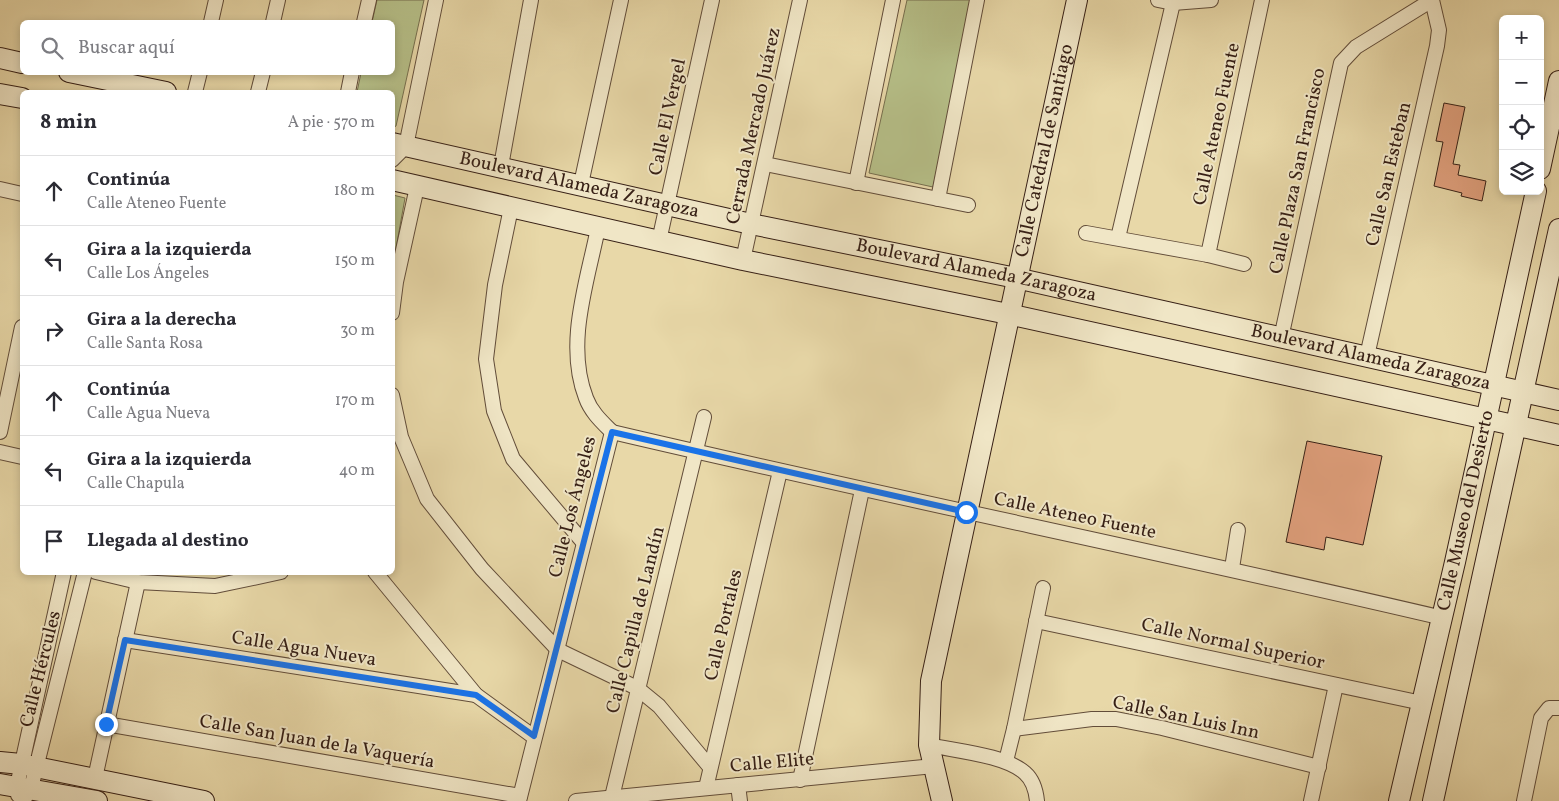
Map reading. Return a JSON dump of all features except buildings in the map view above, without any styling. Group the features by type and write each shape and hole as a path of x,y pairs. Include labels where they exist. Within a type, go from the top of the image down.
{"street":[{"path":"211,20 216,0"},
{"path":"273,20 278,0"},
{"path":"364,20 369,0"},
{"path":"397,150 436,0"},
{"path":"501,166 531,0"},
{"path":"581,184 621,0"},
{"name":"Calle El Vergel","path":"659,241 712,0"},
{"name":"Cerrada Mercado Juárez","path":"743,260 800,0"},
{"path":"856,183 893,0"},
{"path":"938,199 977,0"},
{"name":"Calle Catedral de Santiago","path":"942,801 929,745 931,681 1008,314 1077,0"},
{"path":"1158,0 1173,3 1211,0"},
{"name":"Calle Ateneo Fuente","path":"1208,255 1262,0"},
{"name":"Calle Plaza San Francisco","path":"1281,338 1341,63 1356,47 1432,0"},
{"name":"Calle San Esteban","path":"1367,356 1437,46 1439,30 1432,0"},
{"path":"1118,238 1173,3"},
{"path":"0,58 20,63"},
{"path":"83,75 156,90"},
{"path":"196,90 199,75"},
{"path":"258,90 262,75"},
{"path":"348,90 351,75"},
{"path":"1544,150 1559,81"},
{"path":"0,94 20,98"},
{"name":"Boulevard Alameda Zaragoza","path":"397,150 501,166 751,224 1016,278 1559,400"},
{"path":"765,164 968,205"},
{"name":"Boulevard Alameda Zaragoza","path":"395,181 743,260 1008,314 1559,436"},
{"path":"395,290 417,187"},
{"path":"0,189 20,194"},
{"name":"Calle Museo del Desierto","path":"1399,801 1443,618 1535,195"},
{"path":"511,208 495,285 486,359 494,411 513,460 583,542"},
{"name":"Calle Los Ángeles","path":"520,798 534,736 558,650 583,542 612,432 597,417 586,399 577,365 578,327 598,228"},
{"name":"Calle Museo del Desierto","path":"1433,801 1559,229"},
{"path":"1086,233 1208,255 1244,264"},
{"path":"0,432 20,337"},
{"path":"395,409 401,437 427,499 482,569 558,650 637,688 659,706 709,766"},
{"name":"Calle Capilla de Landín","path":"612,797 704,417"},
{"name":"Calle Ateneo Fuente","path":"612,432 862,490 1232,568 1443,618"},
{"path":"0,452 20,457"},
{"name":"Calle Portales","path":"706,788 709,766 780,471"},
{"path":"800,780 862,490"},
{"path":"1232,568 1238,530"},
{"name":"Calle Hércules","path":"29,765 63,575"},
{"name":"Calle Hércules","path":"18,792 29,765 84,575"},
{"path":"109,575 138,582 215,586 267,575"},
{"path":"377,575 476,695 534,736"},
{"path":"95,778 138,582"},
{"path":"1006,761 1042,588"},
{"name":"Calle Normal Superior","path":"1036,621 1422,703"},
{"name":"Calle Agua Nueva","path":"125,640 476,695"},
{"path":"1311,801 1336,685"},
{"path":"1524,801 1541,718 1550,708 1559,708"},
{"name":"Calle San Luis Inn","path":"1014,728 1092,719 1116,719 1162,728 1319,767"},
{"name":"Calle San Juan de la Vaquería","path":"106,724 520,798"},
{"path":"929,745 1006,761 1026,774 1036,790 1037,801"},
{"path":"0,762 29,765 204,801"},
{"name":"Calle Elite","path":"576,801 934,766"},
{"path":"738,785 740,801"},
{"path":"18,792 97,801"}],"green space":[{"path":"377,0 424,0 395,127 395,90 357,90 361,75 395,75 395,20 372,20"},
{"path":"907,0 973,0 933,187 869,173"},
{"path":"395,196 405,198 395,254"}],"route":[{"path":"106,724 125,640 476,695 534,736 558,650 583,542 612,432 966,512"}]}
